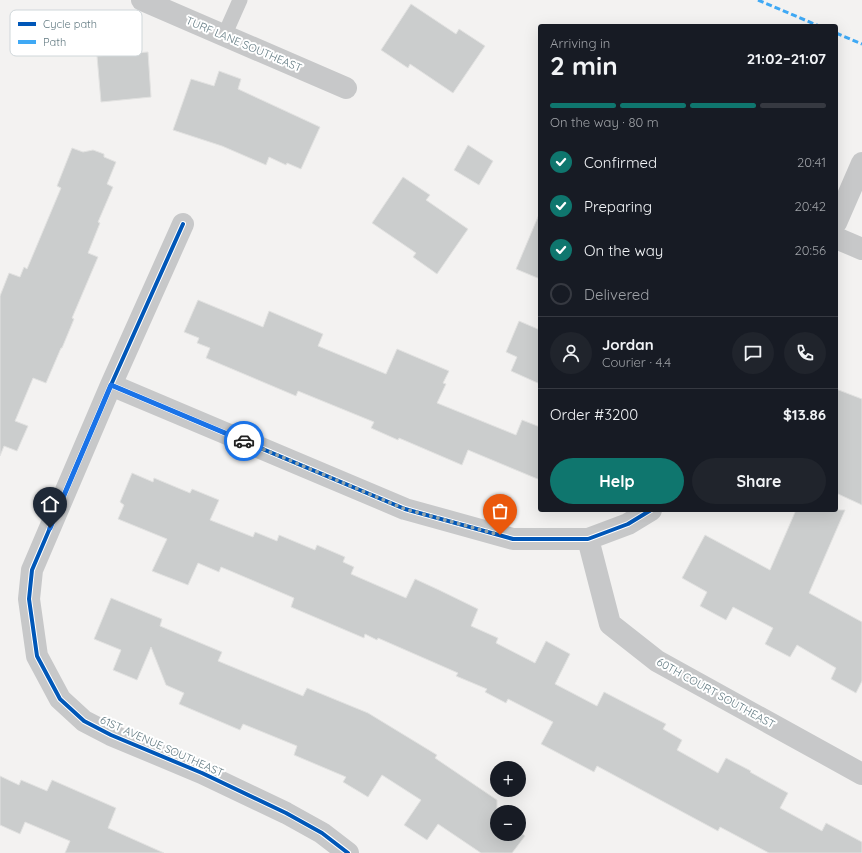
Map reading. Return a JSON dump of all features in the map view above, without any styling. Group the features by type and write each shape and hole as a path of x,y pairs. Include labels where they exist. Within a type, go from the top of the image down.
{"street":[{"name":"TURF LANE SOUTHEAST","path":"142,0 346,88"},
{"path":"838,218 862,163"},
{"name":"61ST AVENUE SOUTHEAST","path":"183,224 111,385 32,570 29,599 38,656 60,699 84,721 111,735 202,773 286,813 322,833 348,853"},
{"path":"838,239 862,249"},
{"path":"111,385 405,509 514,539 588,538 628,524 648,512"},
{"name":"60TH COURT SOUTHEAST","path":"588,538 610,624 657,661 862,774"}],"lane":[{"path":"224,36 240,0"}],"building":[{"path":"411,4 456,34 459,29 485,46 453,93 410,64 408,68 381,50"},
{"path":"142,52 148,52 151,97 101,102 97,56 142,56"},
{"path":"219,71 241,79 238,89 320,127 301,169 287,163 286,165 269,157 266,165 222,146 173,130 191,79 214,86"},
{"path":"468,145 493,161 479,185 454,170"},
{"path":"72,148 83,152 93,150 104,154 104,157 116,162 107,184 113,187 98,222 100,223 88,253 98,257 72,318 74,319 46,383 33,378 15,421 28,426 17,451 4,446 0,456 0,296 9,273 20,277 24,267 27,269 61,188 57,186"},
{"path":"403,177 430,195 426,200 468,229 437,274 413,257 416,253 372,223"},
{"path":"538,217 538,278 516,269"},
{"path":"198,300 263,327 269,311 323,334 318,346 386,374 397,349 449,371 443,383 446,384 437,403 516,435 522,420 538,426 538,479 468,450 462,465 399,438 398,440 371,428 374,422 298,391 296,396 206,358 210,348 197,343 199,338 184,332"},
{"path":"519,321 538,329 538,383 511,371 517,357 506,352"},
{"path":"838,390 862,399 862,505 838,494"},
{"path":"132,473 153,482 154,478 190,493 192,489 219,500 210,520 253,537 255,532 277,541 279,535 315,550 317,545 345,557 343,562 354,567 351,574 406,598 415,579 439,590 478,609 471,626 498,638 496,643 535,663 546,641 570,654 555,684 597,706 604,692 666,724 663,729 682,740 677,750 718,773 726,758 751,771 750,772 788,793 780,808 822,831 826,823 862,842 862,853 769,853 720,827 718,831 597,766 594,772 541,744 553,722 508,699 506,703 485,692 487,689 456,676 458,673 378,638 377,640 365,634 364,638 291,607 294,598 221,567 219,572 198,563 188,585 152,571 167,539 118,519 124,505 120,502"},
{"path":"838,510 845,510 809,593 862,622 862,681 856,693 831,679 836,668 797,645 790,657 765,644 773,628 733,607 726,620 700,606 707,592 682,578 705,535 770,570 795,512 838,512"},
{"path":"111,598 162,619 160,626 222,652 218,661 303,696 307,688 368,713 437,755 435,758 490,795 490,797 497,800 497,805 490,805 490,841 521,841 512,853 481,853 438,824 427,840 404,825 421,800 382,775 368,797 343,782 346,777 294,755 297,746 243,724 240,730 179,704 184,693 166,685 151,647 137,680 113,670 121,650 94,639"},
{"path":"0,776 19,785 21,780 47,791 52,780 116,808 108,828 164,853 65,853 70,841 25,822 20,834 0,825"}],"marked path":[{"path":"758,0 814,24"},
{"path":"838,34 862,44"}],"cycle path":[{"path":"183,224 111,385 32,570 29,599 37,656 60,699 84,721 111,735 202,773 286,813 322,833 348,853"},
{"path":"111,385 405,509 513,539 588,539 628,524 648,512"}],"way so far":[{"path":"244,441 405,509 500,535"}],"route":[{"path":"50,528 111,385 244,441"}]}
